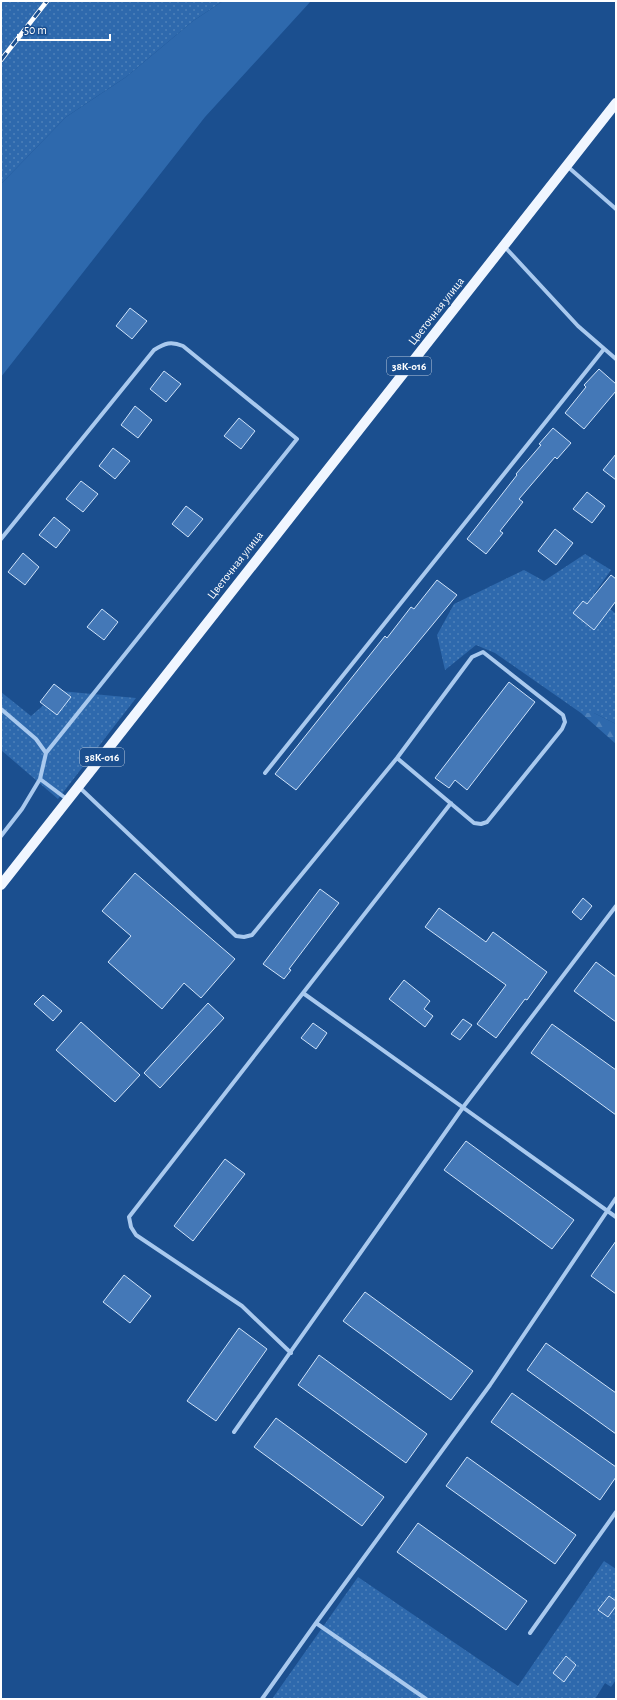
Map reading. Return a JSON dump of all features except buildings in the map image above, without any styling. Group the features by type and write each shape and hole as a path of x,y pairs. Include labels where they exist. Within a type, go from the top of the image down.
{"main road":[{"name":"Цветочная улица","path":"79,786 616,103"},
{"name":"38К-016","path":"1,885 79,786"}],"street":[{"path":"566,166 616,209"},
{"path":"504,245 578,326 616,359"},
{"path":"1,539 154,350 164,344 175,342 183,346 297,439 46,753 40,779 22,809 1,836"},
{"path":"264,773 604,349"},
{"path":"79,786 236,936 244,937 252,935 397,758 472,658 483,652 564,714 565,722 562,730 487,822 481,824 474,823 397,758"},
{"path":"1,709 36,739 46,753"},
{"path":"40,779 68,800"},
{"path":"291,1353 242,1306 136,1235 131,1227 129,1217 451,803"},
{"path":"234,1432 464,1106 616,906"},
{"path":"304,992 616,1217"},
{"path":"262,1699 490,1384 616,1198"},
{"path":"530,1633 616,1512"},
{"path":"316,1624 426,1699"}],"green space":[{"path":"1,1 223,1 193,21 126,77 66,117 1,184"},
{"path":"223,1 311,1 205,117 1,377 1,184 66,117 126,77 193,21"},
{"path":"585,554 611,570 594,594 616,614 616,724 594,713 581,713 495,653 476,645 445,670 437,635 454,604 524,570 544,581"},
{"path":"60,691 136,698 58,799 1,750 1,692 31,716"},
{"path":"581,713 594,713 616,724 616,744"},
{"path":"604,1561 616,1569 616,1680 611,1687 605,1683 595,1699 272,1699 358,1577 518,1686"}],"railway":[{"path":"1,60 47,1"}]}
